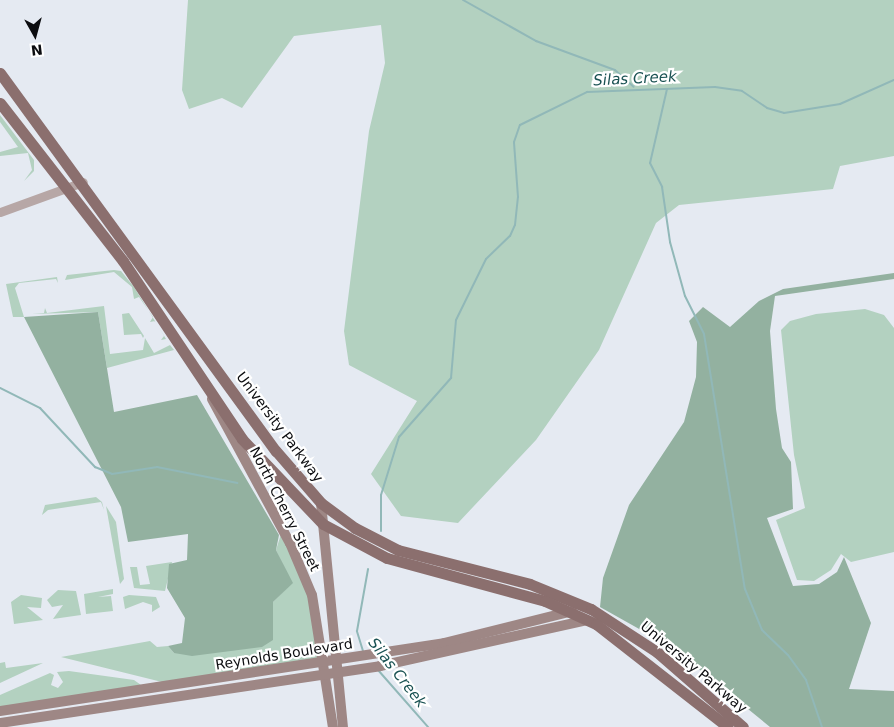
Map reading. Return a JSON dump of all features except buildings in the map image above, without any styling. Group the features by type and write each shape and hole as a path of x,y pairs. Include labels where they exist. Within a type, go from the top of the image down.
{"main road":[{"name":"University Parkway","path":"0,73 82,182 276,451 321,503 388,546 551,591 624,629 743,727"},
{"name":"University Parkway","path":"0,103 163,318 212,399 259,460 323,524 387,558 515,591 588,620 630,646 728,727"},
{"name":"North Cherry Street","path":"212,399 302,568 319,617 326,662 332,673 343,727"},
{"name":"North Cherry Street","path":"321,503 336,660 332,673 333,727"},
{"name":"Reynolds Boulevard","path":"0,711 444,643 582,610 624,629"},
{"name":"Reynolds Boulevard","path":"0,724 332,673 588,620"}],"street":[{"path":"0,212 82,182"}],"green space":[{"path":"188,0 894,0 894,156 840,166 833,189 679,205 656,223 599,350 536,440 458,523 401,516 371,474 417,401 349,365 344,331 369,131 385,63 381,25 294,36 242,108 222,98 189,109 182,90"},
{"path":"0,115 34,160 34,171 24,181 32,170 28,153 0,156 0,152 18,147 0,122"},
{"path":"114,270 121,271 149,311 139,297 134,299 132,287 114,272 65,280 67,275"},
{"path":"894,273 894,279 775,296 770,331 776,409 782,448 791,462 793,509 767,518 793,586 819,584 837,572 844,557 871,623 849,689 894,691 894,727 770,727 673,648 600,607 603,578 629,505 684,422 696,377 697,342 689,321 703,307 730,327 759,301 783,289"},
{"path":"57,277 58,283 56,279 19,283 15,288 24,317 13,317 6,284"},
{"path":"104,306 110,354 143,350 145,338 154,353 170,345 179,356 174,350 107,368 98,312 32,314 44,313 45,308 47,313"},
{"path":"865,309 884,315 894,328 894,552 851,562 841,554 831,570 814,581 797,580 776,520 805,508 794,455 781,330 790,321 816,314"},
{"path":"98,312 114,412 197,395 279,535 276,550 293,583 273,602 273,640 262,647 192,656 174,653 168,646 182,643 185,618 167,588 169,564 187,560 188,534 128,542 121,507 24,317"},
{"path":"129,313 144,336 143,338 141,334 124,335 122,314"},
{"path":"96,497 102,502 104,510 101,502 48,510 42,515 45,505"},
{"path":"106,506 116,522 124,579 120,584"},
{"path":"281,534 309,594 319,658 162,682 61,657 150,641 157,647 168,646 174,653 272,616 273,602 292,583 276,550"},
{"path":"172,562 165,591 134,588 130,567 137,567 140,585 150,584 146,566"},
{"path":"113,589 113,594 98,597 111,596 113,611 86,614 84,594"},
{"path":"58,590 76,591 81,615 53,619 63,605 52,607 47,600"},
{"path":"21,595 42,598 41,608 27,607 43,620 14,624 11,602"},
{"path":"129,595 156,597 160,607 152,612 152,605 143,602 125,609 123,597"},
{"path":"5,662 6,668 43,663 0,683 0,663"},
{"path":"69,671 134,680 141,685 0,708 0,695 50,673 54,675 51,685 58,688 63,682 57,672"}],"waterway":[{"path":"463,0 536,41 615,70 634,87"},
{"name":"Silas Creek","path":"381,531 381,495 399,437 451,378 456,320 486,259 510,236 515,225 518,197 514,142 520,125 587,92 715,87 742,91 767,108 784,113 840,104 894,80"},
{"path":"667,89 650,163 662,187 670,242 685,296 704,334 745,589 762,630 788,655 806,680 822,727"},
{"path":"0,388 40,408 95,467 112,474 157,467 237,483"},
{"name":"Silas Creek","path":"363,651 357,631 368,569"},
{"name":"Silas Creek","path":"378,670 428,727"}]}
